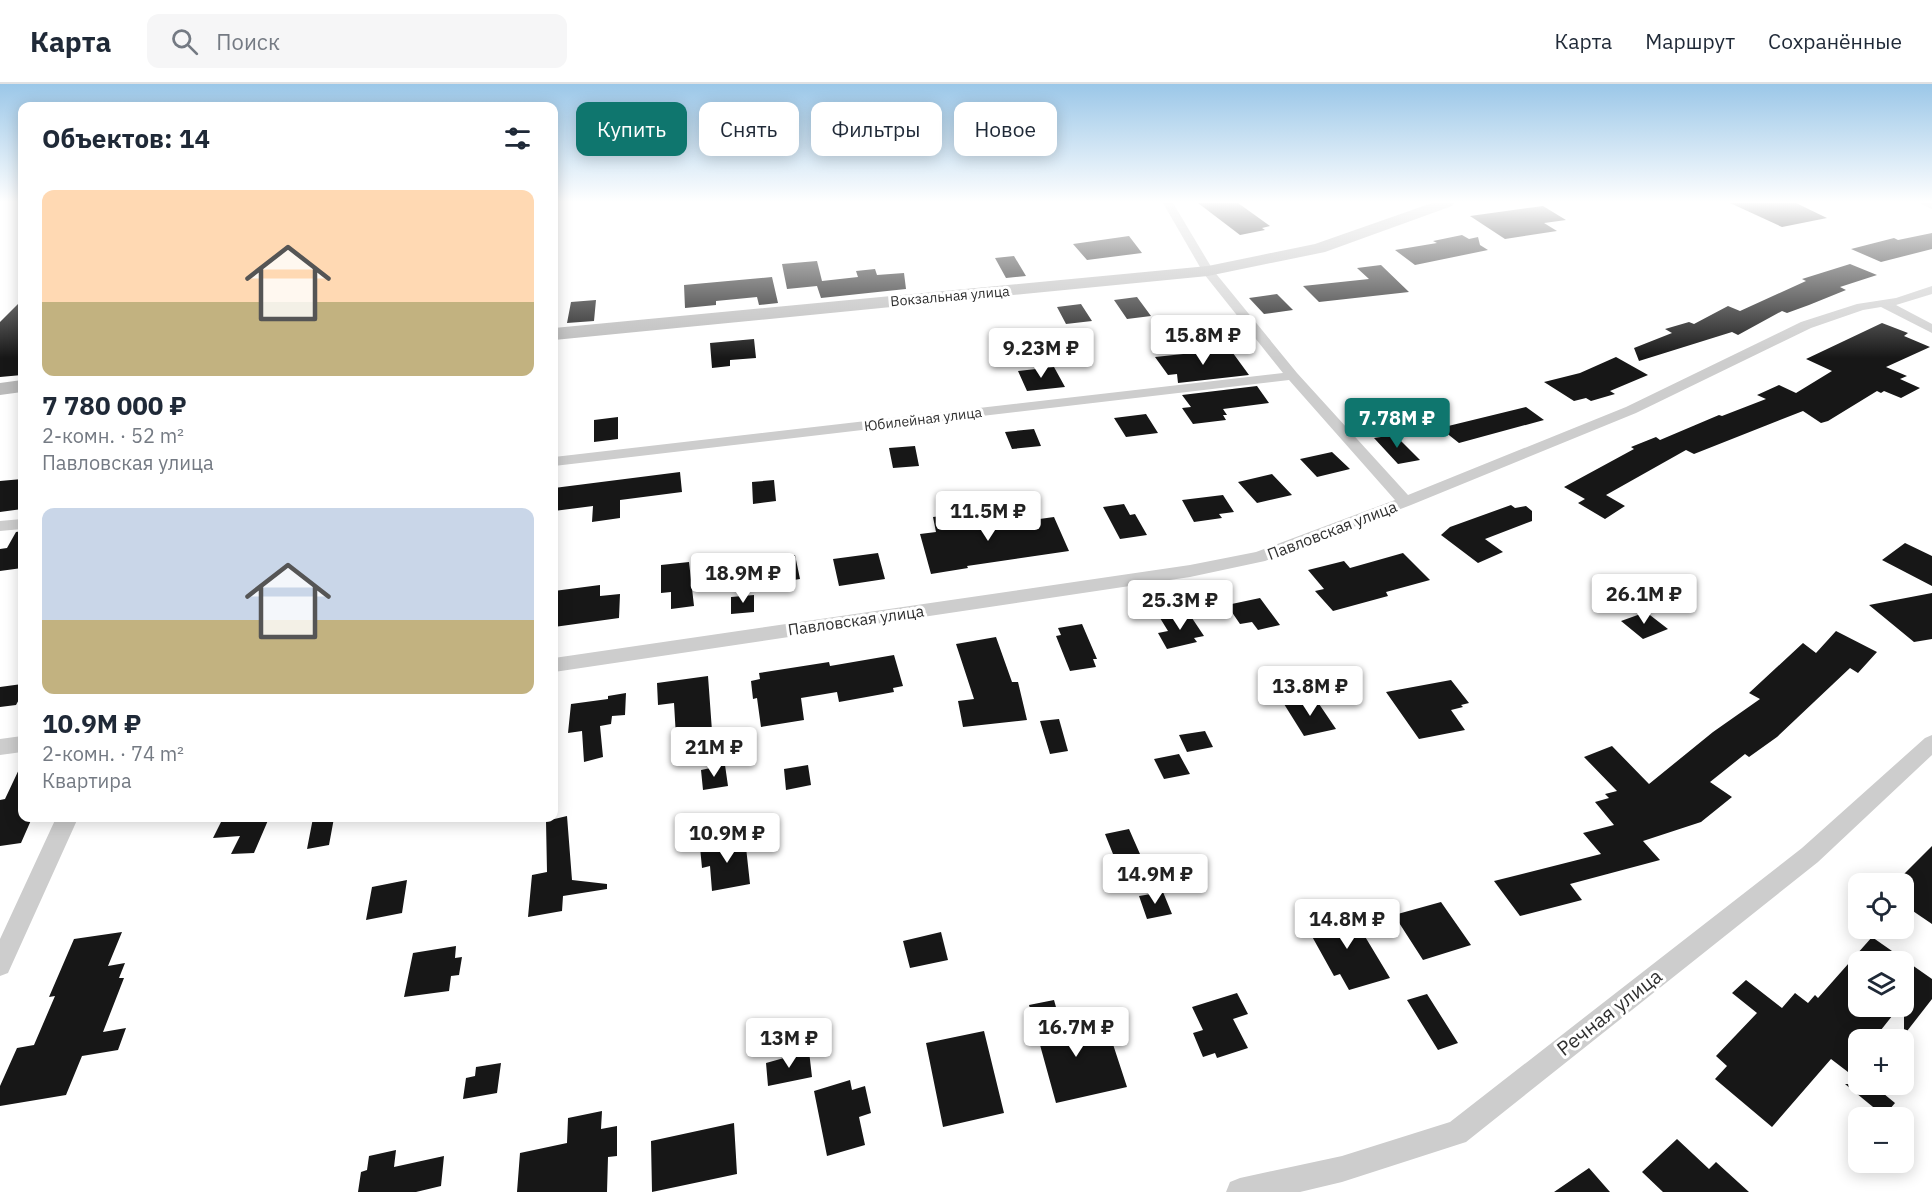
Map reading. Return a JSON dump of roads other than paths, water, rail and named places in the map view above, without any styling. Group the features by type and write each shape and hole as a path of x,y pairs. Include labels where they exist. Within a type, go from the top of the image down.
{"street":[{"path":"1199,255 1208,271 1292,376 1405,502"},
{"name":"Вокзальная улица","path":"558,334 1208,271 1287,255"},
{"name":"Павловская улица","path":"558,664 1190,571 1259,557 1405,502 1631,410 1806,325 1932,290"},
{"path":"1882,303 1932,329"},
{"name":"Юбилейная улица","path":"558,462 1292,376"},
{"path":"0,388 18,386"},
{"path":"0,526 18,524"},
{"name":"Речная улица","path":"1240,1192 1342,1169 1457,1133 1810,855 1932,743"},
{"path":"0,747 18,745"},
{"path":"0,965 65,822"}]}
